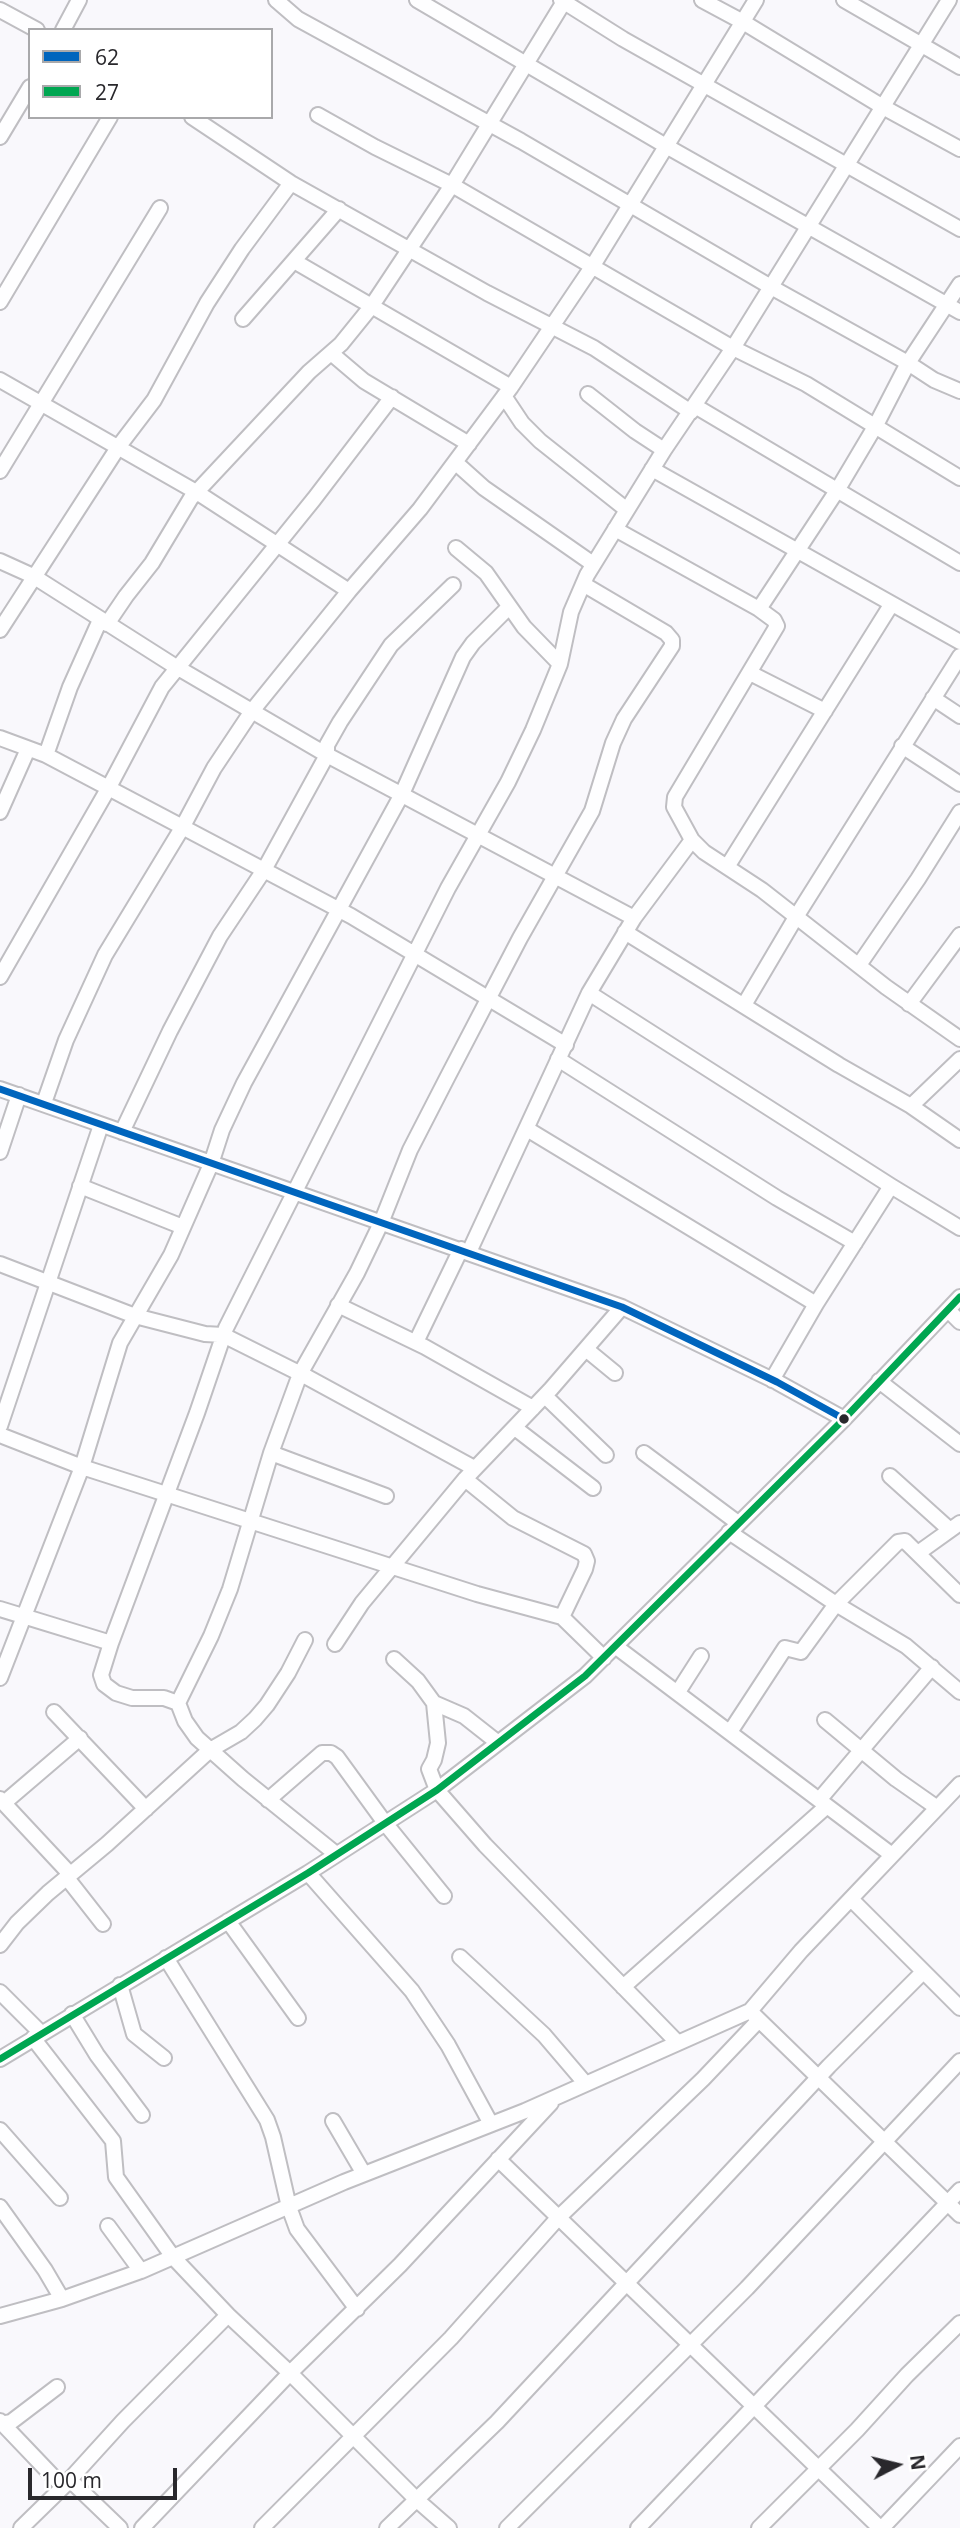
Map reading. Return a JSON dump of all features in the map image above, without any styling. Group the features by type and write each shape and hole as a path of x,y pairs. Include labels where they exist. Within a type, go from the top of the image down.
{"street":[{"path":"64,28 79,0"},
{"path":"275,0 298,19 521,141 934,380 960,391"},
{"path":"417,0 666,146 953,308"},
{"path":"702,0 883,107 960,149"},
{"path":"44,1102 66,1040 105,955 182,828 214,768 252,710 420,509 507,392 592,267 756,0"},
{"path":"844,0 960,67"},
{"path":"178,1703 164,1698 132,1698 116,1693 104,1684 101,1675 223,1335 477,834 523,750 560,664 571,612 593,564 664,450 733,348 948,0"},
{"path":"46,755 70,687 103,622 152,564 185,507 309,372 341,344 371,307 452,185 563,1 623,39 960,229"},
{"path":"0,10 33,28"},
{"path":"0,137 28,90"},
{"path":"318,115 452,185 733,348 806,384 960,478"},
{"path":"0,302 109,119"},
{"path":"195,119 291,183 551,327 594,348 693,409 838,489 960,563"},
{"path":"0,631 119,446 154,400 207,303 242,249 291,183"},
{"path":"0,471 160,208"},
{"path":"243,319 339,209"},
{"path":"294,261 507,392 522,423 540,442 627,510"},
{"path":"759,609 838,489 876,425 908,363 953,308 960,284"},
{"path":"331,353 364,381 469,444"},
{"path":"0,380 198,493 349,591"},
{"path":"588,394 664,450"},
{"path":"0,977 108,789 162,687 392,397"},
{"path":"455,462 484,488 593,564"},
{"path":"652,469 960,642"},
{"path":"615,529 759,609 774,620 777,626 675,797 674,807 692,840 909,1004 960,1039"},
{"path":"456,548 486,573 524,627 560,664"},
{"path":"0,561 33,576 103,622 327,755 634,918"},
{"path":"337,1854 268,1800 197,1738 185,1721 178,1703 211,1636 230,1589 271,1453 300,1374 381,1223 410,1150 554,876 592,811 613,743 624,719 673,643 666,633 583,584"},
{"path":"122,1132 170,1031 220,936 264,870 327,755 327,745 340,722 391,645 453,585"},
{"path":"727,867 891,604"},
{"path":"0,1678 82,1467 120,1343 171,1255 244,1083 402,794 463,657 473,643 509,607"},
{"path":"744,1005 960,656"},
{"path":"750,673 825,711"},
{"path":"933,698 960,716"},
{"path":"0,738 46,755 338,910 566,1045"},
{"path":"902,746 960,784"},
{"path":"0,812 28,748"},
{"path":"859,965 960,813"},
{"path":"416,1342 527,1129 589,993 634,918 692,840"},
{"path":"625,932 839,1065 911,1106 960,1140"},
{"path":"909,1004 960,935"},
{"path":"589,993 960,1228"},
{"path":"558,1059 777,1198 855,1243"},
{"path":"911,1106 960,1059"},
{"path":"0,1089 44,1102 101,1125 622,1307 772,1380 844,1419"},
{"path":"0,1152 19,1095"},
{"path":"0,1426 101,1125"},
{"path":"527,1129 816,1304"},
{"path":"80,1186 183,1227"},
{"path":"772,1380 816,1304 891,1186"},
{"path":"0,1264 135,1316 205,1334 223,1335 300,1374 470,1474 513,1518 584,1554 587,1561 585,1569 562,1617"},
{"path":"0,2059 308,1873 437,1790 585,1676 844,1419 960,1297"},
{"path":"338,1305 416,1342 533,1408"},
{"path":"335,1644 362,1603 470,1474 587,1350 622,1307"},
{"path":"948,1310 960,1322"},
{"path":"587,1350 615,1373"},
{"path":"879,1381 960,1444"},
{"path":"545,1396 606,1455"},
{"path":"515,1428 593,1488"},
{"path":"0,1435 82,1467 477,1594 562,1617 604,1658"},
{"path":"271,1453 386,1496"},
{"path":"644,1453 733,1527 836,1604 896,1640 960,1692"},
{"path":"890,1476 955,1526 918,1553"},
{"path":"730,1732 785,1648 802,1652 836,1604 898,1542 905,1541 960,1595"},
{"path":"0,1609 111,1643"},
{"path":"0,1945 17,1923 210,1750 242,1732 255,1719 288,1673 304,1640"},
{"path":"615,1646 892,1855"},
{"path":"678,1692 701,1656"},
{"path":"394,1659 418,1681 434,1703 438,1743 435,1760 429,1769 437,1790 485,1845 677,2042"},
{"path":"623,1987 823,1803 861,1750 932,1667"},
{"path":"434,1703 464,1716 497,1742"},
{"path":"54,1712 146,1809"},
{"path":"825,1720 896,1779 936,1807"},
{"path":"80,1738 2,1801 69,1876 103,1924"},
{"path":"268,1800 322,1753 331,1753 337,1757 385,1823 444,1896"},
{"path":"262,2528 451,2337 558,2218 703,2079 755,2016 801,1951 960,1784"},
{"path":"308,1873 412,1991 448,2045 491,2124"},
{"path":"851,1899 960,2008"},
{"path":"228,1921 298,2018"},
{"path":"460,1957 544,2035 585,2083"},
{"path":"166,1958 267,2120 289,2207 298,2229 357,2309"},
{"path":"387,2528 497,2422 818,2078 923,1972"},
{"path":"120,1985 134,2034 164,2058"},
{"path":"0,1992 37,2036 113,2141 116,2177 173,2257 228,2315 449,2528"},
{"path":"72,2014 97,2055 142,2115"},
{"path":"0,2316 62,2299 141,2271 364,2174 556,2097 677,2042 755,2016"},
{"path":"755,2016 960,2215"},
{"path":"507,2528 747,2288 960,2061"},
{"path":"142,2528 290,2373 357,2309 556,2097"},
{"path":"333,2121 364,2174"},
{"path":"0,2130 60,2198"},
{"path":"498,2159 881,2528 960,2446"},
{"path":"638,2528 960,2190"},
{"path":"0,2207 45,2270 62,2299"},
{"path":"108,2226 141,2271"},
{"path":"21,2528 228,2315"},
{"path":"759,2528 960,2323"},
{"path":"1,2423 11,2422 57,2387"},
{"path":"1,2423 66,2484 120,2528"}],"transit line":[{"name":"62","path":"0,1089 622,1307 777,1382 844,1419"},
{"name":"27","path":"0,2059 308,1873 437,1790 585,1676 844,1419 960,1297"}]}
